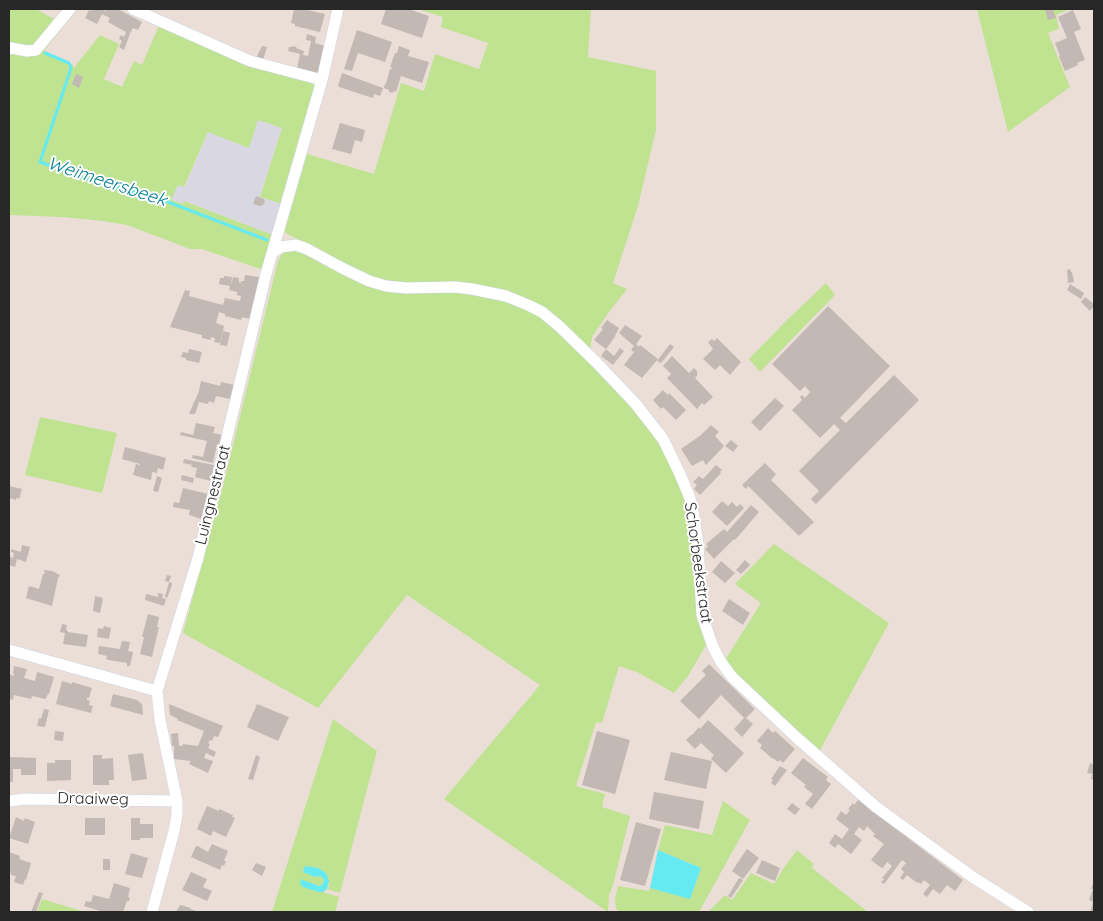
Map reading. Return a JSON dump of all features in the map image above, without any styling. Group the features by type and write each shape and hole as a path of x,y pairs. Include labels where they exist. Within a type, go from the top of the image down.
{"street":[{"path":"9,49 36,50 70,9"},
{"path":"133,9 250,61 322,80"},
{"name":"Luingnestraat","path":"152,912 174,831 177,801 160,720 157,691 198,558 266,274 322,80 338,9"},
{"name":"Schorbeekstraat","path":"273,252 281,247 296,245 369,281 386,286 406,288 455,287 506,296 542,312 560,326 635,403 663,439 690,498 698,545 702,615 713,647 732,677 796,737 876,807 974,878 1028,912"},
{"path":"9,650 157,691"},
{"name":"Draaiweg","path":"9,800 25,798 177,801"}],"shaded area":[{"path":"258,120 282,128 260,196 282,204 273,235 185,201 183,205 171,200 178,185 185,187 208,132 249,148"}],"green space":[{"path":"9,9 36,9 54,19 63,9 77,9 44,51 70,63 73,65 73,69 100,35 119,44 104,79 122,87 134,61 142,65 160,23 315,86 282,204 260,197 282,128 258,120 249,148 208,132 184,187 178,185 171,200 183,204 184,201 273,235 263,270 202,249 190,249 127,225 62,217 9,215"},
{"path":"417,9 591,9 588,57 656,71 656,130 638,206 613,283 627,289 592,337 590,350 539,305 383,281 363,274 284,232 307,154 374,174 401,83 424,91 435,54 479,69 488,43 441,27 443,17"},
{"path":"977,9 1068,10 1056,15 1059,29 1048,33 1070,87 1008,132"},
{"path":"293,248 410,291 466,293 524,308 543,319 564,337 615,389 649,429 665,454 682,490 690,529 697,614 706,645 688,676 674,693 637,672 619,666 602,723 596,722 576,786 605,794 602,807 630,816 609,895 608,912 444,799 540,685 407,595 318,708 183,633 222,490 278,261 281,255"},
{"path":"826,283 835,295 760,372 749,359"},
{"path":"40,417 117,433 102,493 25,475"},
{"path":"774,544 889,623 819,752 737,678 725,660 761,603 735,584"},
{"path":"333,719 377,751 340,893 327,889 329,885 326,873 318,868 306,866 303,871 315,877 321,876 324,880 321,885 313,883 319,892 339,897 335,912 272,912"},
{"path":"723,801 750,820 699,912 621,912 616,909 615,899 618,886 649,891 650,888 690,898 701,868 658,850 665,825 712,835"},
{"path":"797,850 814,864 812,868 868,912 708,912 725,895 732,900 751,873 774,884"},
{"path":"42,899 85,912 37,912"}],"water":[{"path":"658,850 701,868 690,899 650,888"},
{"path":"306,866 318,868 326,873 329,881 327,889 319,892 303,887 300,884 301,879 319,886 322,885 324,880 321,876 315,877 303,872"}],"building":[{"path":"92,9 106,11 107,9 118,9 142,22 138,30 133,28 131,31 124,50 119,47 122,41 119,39 121,35 124,37 126,32 108,22 110,18 102,14 97,24 85,18 89,10 91,11"},
{"path":"294,9 325,14 320,32 295,26 295,24 291,23"},
{"path":"386,9 408,9 429,16 422,38 381,24"},
{"path":"1045,9 1053,9 1056,18 1048,20"},
{"path":"1073,10 1081,29 1074,32 1085,60 1065,71 1055,43 1067,38 1058,17"},
{"path":"357,30 392,42 385,62 358,53 352,71 344,69"},
{"path":"307,34 316,37 315,43 325,46 318,73 297,69 300,54 288,51 289,47 297,47 304,51 303,55 308,56 311,41 306,40"},
{"path":"262,46 267,47 263,60 256,58"},
{"path":"399,46 410,50 408,56 429,62 422,83 401,76 396,92 393,91 393,93 384,88"},
{"path":"342,73 383,88 380,96 374,94 373,98 339,87"},
{"path":"76,74 83,77 79,88 72,84"},
{"path":"340,123 365,130 362,142 355,140 351,154 332,149"},
{"path":"256,196 264,199 263,205 253,204"},
{"path":"1070,269 1074,282 1068,283 1067,270"},
{"path":"245,275 259,277 250,319 242,317 241,320 225,316 225,314 219,312 216,323 224,326 220,343 214,342 215,338 211,337 211,340 202,338 202,335 170,327 185,290 190,291 189,296 223,305 225,298 240,301 241,296 237,295 237,292 229,290 230,286 219,284 220,278 224,278 224,276 232,277 231,285 233,277 239,278 241,283 241,281 244,281"},
{"path":"1070,284 1084,293 1081,299 1067,290"},
{"path":"1085,297 1094,304 1090,311 1081,302"},
{"path":"828,306 890,366 840,418 846,423 894,375 919,400 816,504 811,499 819,491 799,471 840,430 834,424 820,438 792,410 802,400 800,397 802,395 805,398 810,392 805,386 800,391 772,364"},
{"path":"607,320 619,328 606,349 594,340 603,329 601,328"},
{"path":"625,325 642,336 636,344 658,359 642,378 624,365 634,352 631,350 634,346 619,333"},
{"path":"223,331 230,333 227,346 220,345"},
{"path":"717,338 741,362 730,375 720,365 715,370 703,359 713,349 708,342 712,339 714,341"},
{"path":"670,344 674,347 661,363 657,361"},
{"path":"620,348 624,351 613,365 601,356 606,349 614,356"},
{"path":"189,349 202,352 199,363 181,357 183,352 188,353"},
{"path":"672,356 689,373 694,368 697,371 695,378 713,397 704,405 702,403 697,409 667,378 671,374 663,366"},
{"path":"201,381 220,386 221,382 234,385 230,399 216,396 214,403 209,401 208,404 199,402 195,414 189,414 199,391"},
{"path":"663,390 668,395 669,393 686,410 676,420 663,407 661,409 653,400"},
{"path":"775,398 784,406 760,431 751,422"},
{"path":"196,423 215,427 213,433 222,435 220,444 217,444 213,463 192,458 193,455 203,457 207,441 180,435 181,432 193,435"},
{"path":"711,425 719,432 715,436 724,446 706,465 703,460 692,466 681,449 701,435"},
{"path":"731,440 738,446 733,452 725,446"},
{"path":"125,447 166,458 163,470 158,468 157,473 152,472 151,480 133,475 136,464 140,464 122,459"},
{"path":"184,459 214,465 211,481 195,477 197,468 183,463"},
{"path":"765,463 776,474 771,480 814,522 799,536 748,486 746,489 742,485"},
{"path":"716,465 722,470 721,473 700,495 694,489 697,485 693,482 699,476 703,479"},
{"path":"182,475 194,478 193,483 181,480"},
{"path":"157,476 162,478 158,492 153,491"},
{"path":"9,486 22,489 19,499 9,498"},
{"path":"183,488 208,494 201,519 189,515 190,510 173,507 174,502 179,503"},
{"path":"722,501 728,506 732,502 737,507 740,504 744,508 727,526 712,512"},
{"path":"751,505 759,512 735,540 714,559 705,549 708,546 706,544 724,529 727,532"},
{"path":"22,545 30,547 26,562 17,559 15,567 9,565 9,556 13,558 14,553 11,552 11,549 21,552"},
{"path":"745,560 750,565 741,574 736,570"},
{"path":"721,561 735,573 725,583 712,572"},
{"path":"44,570 60,575 52,606 26,598 29,586 39,589 43,574 45,574"},
{"path":"167,575 171,576 169,582 165,581"},
{"path":"169,582 172,585 167,598 165,597"},
{"path":"158,593 163,594 162,598 166,599 164,606 145,600 146,594 158,597"},
{"path":"95,596 103,598 100,613 93,611"},
{"path":"729,599 750,613 743,625 722,611"},
{"path":"148,614 159,617 157,627 159,627 152,657 140,654"},
{"path":"62,624 67,625 66,630 68,632 88,635 86,647 63,644 65,633 60,632"},
{"path":"104,626 111,628 109,639 97,637 98,628 103,629"},
{"path":"122,641 130,642 128,651 133,652 130,666 127,666 127,663 106,659 107,656 98,654 99,646 120,649"},
{"path":"709,664 755,709 746,718 753,724 742,737 734,729 744,718 721,695 699,719 680,701 706,675 702,671"},
{"path":"14,666 27,669 24,678 35,681 37,672 54,677 49,694 45,699 32,696 31,699 14,695 13,700 9,699 9,674 14,676"},
{"path":"62,681 92,688 89,698 87,698 90,701 89,705 93,706 91,713 56,704"},
{"path":"113,694 137,700 142,704 143,715 110,706"},
{"path":"169,704 223,726 218,737 214,736 212,741 210,740 208,743 210,744 208,748 216,752 214,757 206,753 204,758 213,761 208,773 189,764 191,761 174,759 174,746 172,746 171,734 178,733 179,746 183,744 198,746 204,731 177,720 170,715"},
{"path":"257,704 289,717 278,741 247,727"},
{"path":"44,709 49,710 45,727 37,726 39,718 41,719"},
{"path":"708,720 744,753 726,773 711,759 714,755 701,743 695,749 686,740"},
{"path":"768,728 773,733 775,731 795,749 783,763 780,760 778,762 773,759 760,748 762,745 757,741"},
{"path":"55,731 64,732 63,741 54,740"},
{"path":"597,731 630,740 615,794 582,785"},
{"path":"671,752 712,761 706,789 664,780"},
{"path":"143,753 147,779 132,781 128,755"},
{"path":"93,755 102,755 102,759 113,758 114,780 109,780 109,785 93,785"},
{"path":"256,755 260,757 253,780 248,779"},
{"path":"9,757 36,758 36,775 21,775 21,769 13,769 13,782 9,782"},
{"path":"803,758 828,777 826,780 831,784 812,809 805,804 813,794 804,787 806,785 791,773"},
{"path":"55,760 71,760 71,780 47,781 47,763 55,763"},
{"path":"1090,763 1094,765 1094,780 1091,779 1092,774 1087,773"},
{"path":"780,766 787,770 775,786 771,783 773,780 771,779"},
{"path":"654,792 704,801 699,829 649,819"},
{"path":"858,800 963,880 955,891 947,885 940,894 933,889 927,897 923,894 930,885 924,880 921,884 907,875 903,880 900,878 904,872 901,869 906,863 902,860 884,884 881,882 892,866 887,862 883,868 871,860 884,844 873,836 875,834 867,826 864,831 859,827 854,834 862,840 851,854 838,844 835,848 829,843 835,834 842,839 849,829 836,819 841,811 846,815 850,810 848,809"},
{"path":"792,803 800,809 795,815 787,809"},
{"path":"207,806 233,815 232,817 235,818 226,837 213,831 211,836 197,829"},
{"path":"16,817 24,821 25,818 35,822 28,844 9,838"},
{"path":"85,818 105,818 105,835 85,835"},
{"path":"131,818 140,818 140,824 153,824 153,838 131,840"},
{"path":"636,822 661,829 645,886 620,880"},
{"path":"212,844 228,851 224,866 222,865 220,870 191,857 196,846 208,852"},
{"path":"747,849 759,858 743,879 732,871"},
{"path":"9,852 20,856 19,859 31,863 23,885 14,882 16,876 11,875 9,872"},
{"path":"131,853 148,858 142,878 125,874"},
{"path":"103,859 110,859 110,870 103,870"},
{"path":"762,860 780,868 775,881 756,873"},
{"path":"256,863 266,867 262,876 252,870"},
{"path":"191,872 207,879 203,887 212,891 207,901 182,890"},
{"path":"739,878 743,880 731,898 728,896"},
{"path":"114,883 130,888 128,897 130,898 123,912 103,912 84,906 86,901 91,902 93,895 109,899"},
{"path":"1093,883 1094,912 1090,912 1093,902 1089,900"},
{"path":"39,892 43,893 36,912 31,912"},
{"path":"180,905 191,908 199,912 176,912"}],"waterway":[{"name":"Weimeersbeek","path":"45,53 69,63 71,68 40,162 99,183 155,197 267,240"}]}
